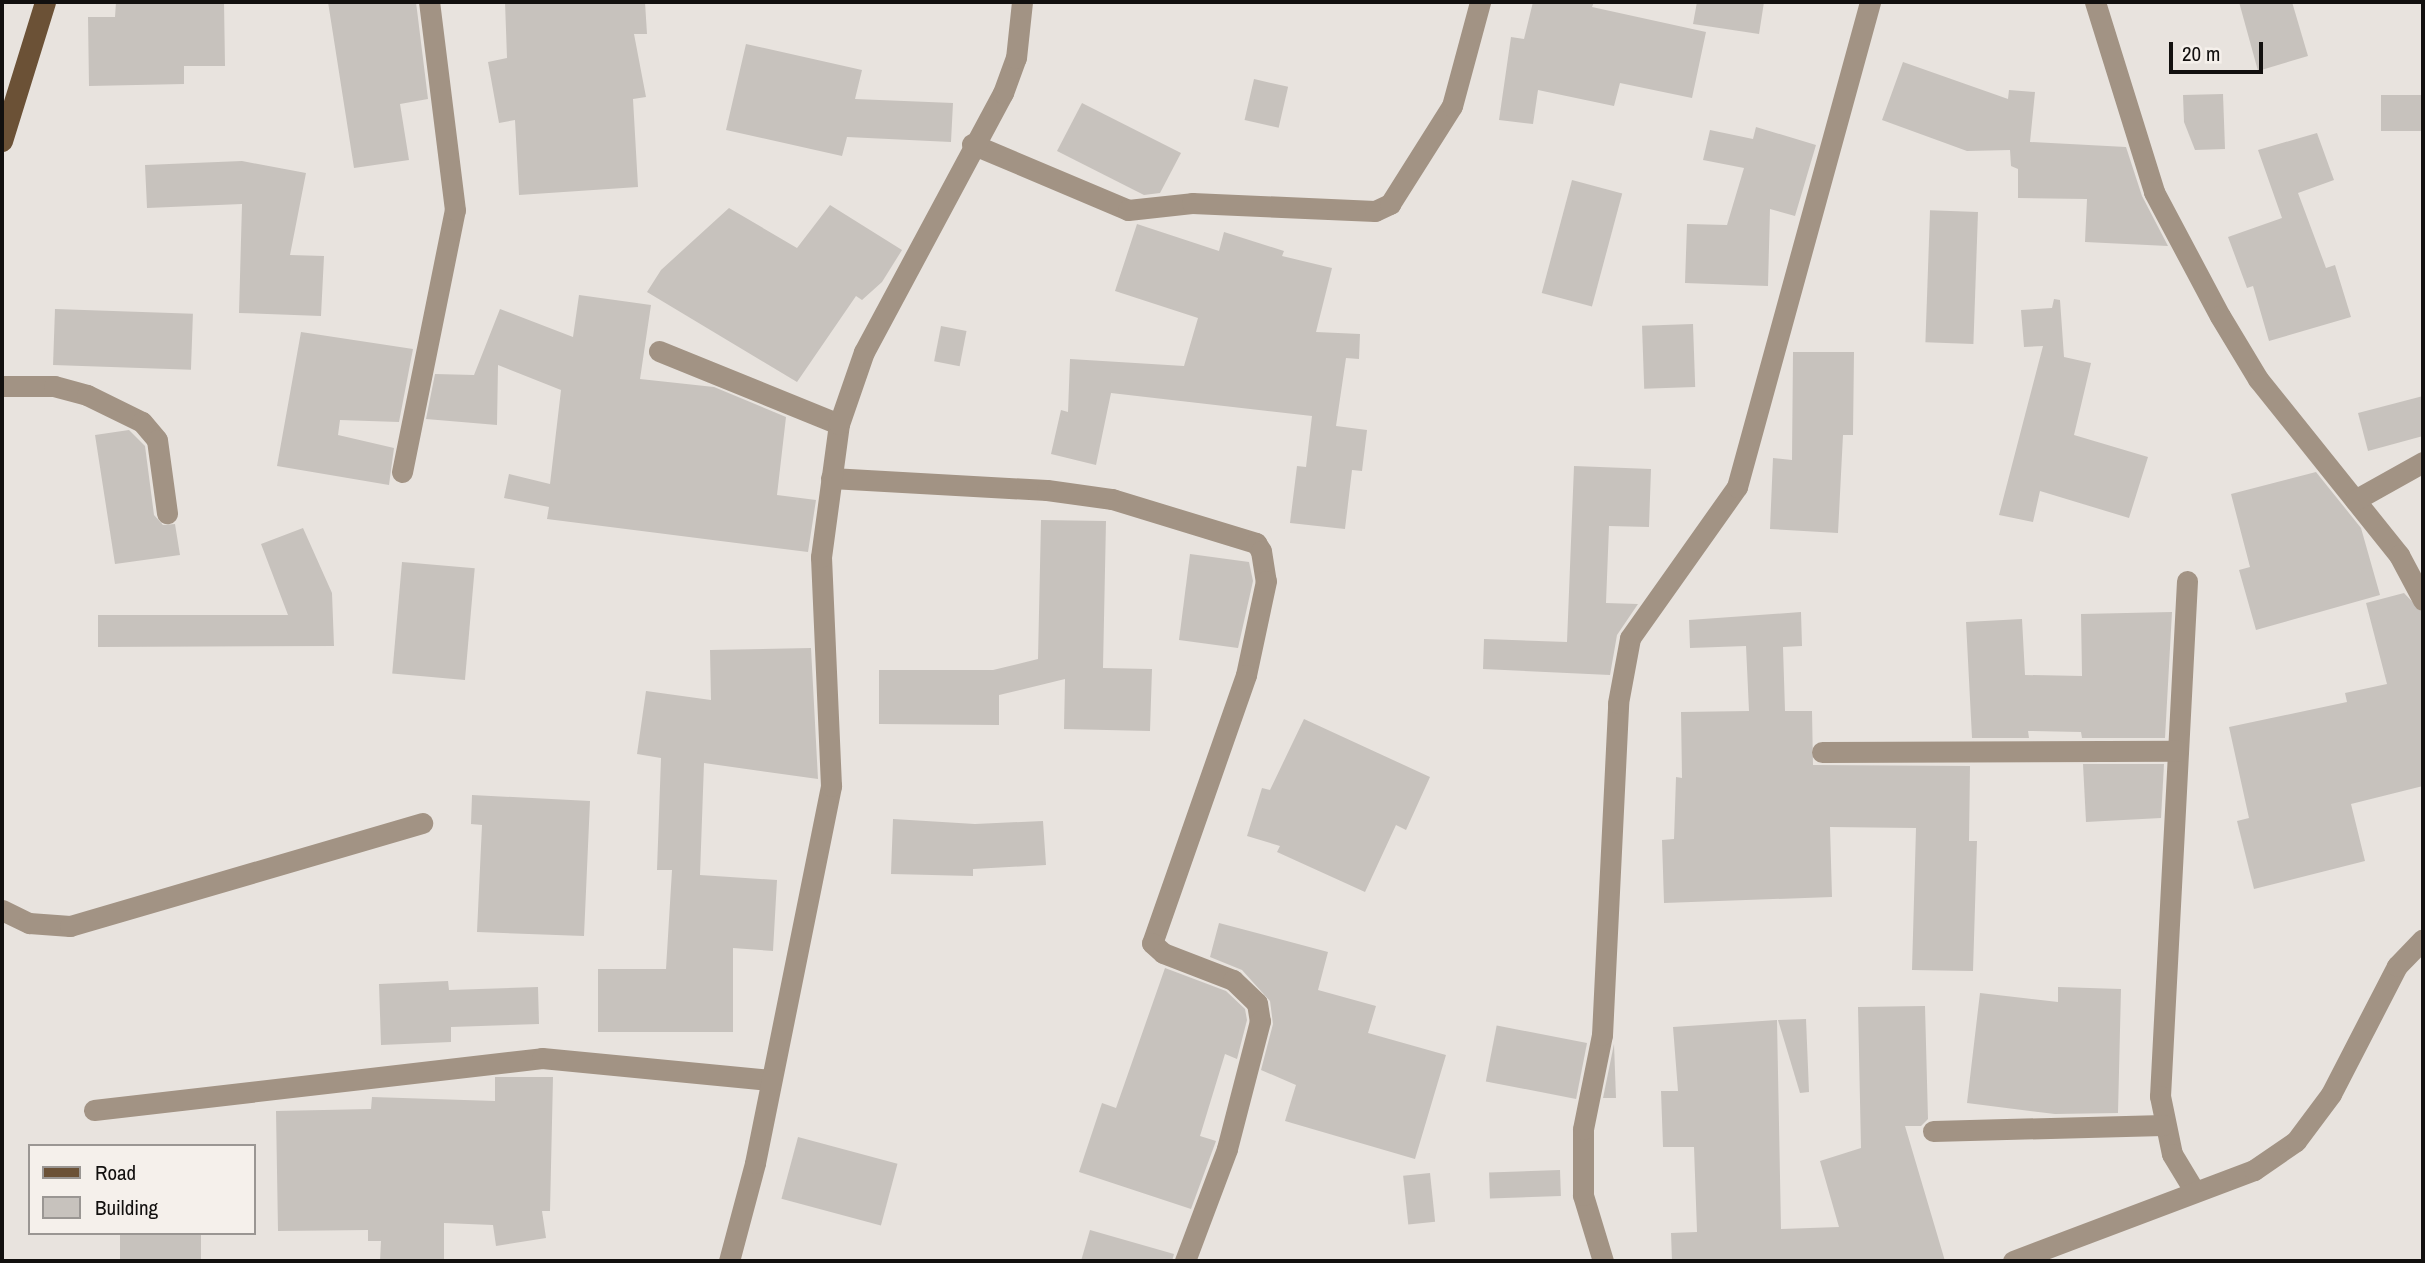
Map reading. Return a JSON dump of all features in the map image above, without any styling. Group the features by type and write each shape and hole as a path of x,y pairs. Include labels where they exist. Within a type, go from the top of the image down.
{"main road":[{"path":"2,141 45,2"}],"street":[{"path":"402,472 454,209 429,2"},
{"path":"729,1261 771,1080 831,786 821,557 839,424 863,352 972,144 1003,93 1016,58 1022,2"},
{"path":"972,144 1128,209 1192,203 1376,211 1397,194 1452,106 1480,2"},
{"path":"1603,1261 1583,1195 1583,1129 1602,1035 1618,703 1630,638 1737,487 1870,2"},
{"path":"2095,2 2154,192 2258,379 2399,555 2423,600"},
{"path":"659,351 839,424"},
{"path":"2,386 54,386 87,395 142,422 157,440 167,513"},
{"path":"2355,500 2423,462"},
{"path":"831,478 1047,490 1112,499 1256,543 1261,551 1266,581 1246,675 1152,943 1163,953 1233,980 1257,1003 1260,1021 1227,1149 1185,1261"},
{"path":"2187,581 2160,1096 2163,1125 2172,1154 2195,1192"},
{"path":"1822,752 2178,751"},
{"path":"2,910 29,923 70,926 422,823"},
{"path":"2013,1261 2254,1170 2296,1141 2331,1094 2397,966 2423,939"},
{"path":"93,1110 542,1058 771,1080"},
{"path":"1933,1131 2163,1125"}],"building":[{"path":"116,2 224,2 225,66 184,66 184,84 89,86 88,17 115,17"},
{"path":"328,2 416,2 428,99 400,104 409,160 354,168"},
{"path":"505,2 645,2 647,34 634,34 646,97 633,99 638,187 519,195 515,120 499,123 488,62 507,58"},
{"path":"1533,2 1594,2 1592,7 1706,32 1692,98 1620,83 1614,106 1538,90 1533,124 1499,120 1511,37 1524,39"},
{"path":"1697,2 1764,2 1759,34 1693,24"},
{"path":"2239,2 2292,2 2308,56 2258,71"},
{"path":"746,44 862,70 855,99 953,103 951,142 847,137 842,156 726,130"},
{"path":"1903,62 2008,99 2009,90 2035,92 2030,142 2126,147 2142,196 2168,246 2085,242 2087,199 2018,198 2018,169 2011,166 2010,150 1967,151 1882,120"},
{"path":"1254,79 1288,87 1279,128 1245,120"},
{"path":"2223,94 2225,149 2195,150 2184,122 2183,95"},
{"path":"2381,95 2423,95 2423,131 2381,131"},
{"path":"1082,103 1181,153 1160,193 1144,195 1057,151"},
{"path":"1756,127 1816,145 1795,216 1770,209 1768,286 1685,283 1687,224 1727,225 1744,168 1703,160 1710,130 1753,139"},
{"path":"2317,133 2334,180 2298,193 2326,268 2335,265 2351,317 2269,341 2253,286 2247,288 2228,237 2282,218 2258,150"},
{"path":"242,161 306,173 290,255 324,256 321,316 239,313 242,204 147,208 145,165"},
{"path":"1572,180 1622,193 1592,306 1542,293"},
{"path":"830,205 902,250 882,282 862,300 856,296 797,382 647,292 661,270 729,208 797,248"},
{"path":"1930,210 1978,212 1973,344 1925,342"},
{"path":"1137,224 1219,251 1224,232 1284,251 1282,256 1332,268 1316,332 1360,334 1359,359 1346,358 1336,426 1367,430 1362,471 1352,470 1345,529 1290,523 1297,466 1306,467 1312,416 1111,393 1096,465 1051,454 1061,410 1068,412 1070,359 1184,366 1198,318 1115,291"},
{"path":"579,295 651,305 640,379 714,387 786,417 777,495 816,500 808,552 547,519 549,507 504,498 509,474 550,484 561,390 498,365 497,425 426,419 435,374 474,375 500,309 573,337"},
{"path":"2054,299 2060,300 2064,357 2091,363 2074,435 2148,457 2129,518 2040,491 2033,522 1999,515 2043,346 2024,347 2021,310 2052,308"},
{"path":"55,309 193,314 191,370 53,365"},
{"path":"1693,324 1695,387 1644,389 1642,326"},
{"path":"941,326 967,331 960,366 934,361"},
{"path":"301,332 413,349 399,422 340,420 338,435 394,448 389,485 277,466"},
{"path":"1793,352 1854,352 1853,435 1843,435 1838,533 1770,529 1773,458 1792,460"},
{"path":"2423,396 2423,436 2368,451 2358,413"},
{"path":"129,430 145,446 154,515 163,525 175,524 180,555 115,564 95,435"},
{"path":"1574,466 1651,469 1649,527 1609,526 1606,603 1638,604 1617,635 1610,675 1483,669 1484,639 1567,642"},
{"path":"2316,472 2361,528 2380,595 2256,630 2239,570 2250,567 2231,494"},
{"path":"1041,520 1106,521 1103,668 1152,669 1150,731 1064,729 1065,679 999,695 999,725 879,724 879,670 993,670 1038,659"},
{"path":"303,528 332,593 334,646 98,647 98,615 288,615 261,544"},
{"path":"1190,554 1249,562 1253,581 1238,648 1179,640"},
{"path":"402,562 475,568 465,680 392,674"},
{"path":"2404,593 2423,613 2423,786 2351,804 2365,861 2254,889 2237,821 2249,818 2229,727 2347,702 2345,693 2387,684 2366,603"},
{"path":"1801,612 1802,646 1783,647 1785,711 1812,711 1813,765 1970,766 1969,841 1977,841 1973,971 1912,970 1916,828 1830,827 1832,897 1664,903 1662,840 1674,839 1676,777 1682,778 1681,712 1749,711 1746,646 1690,648 1689,620"},
{"path":"2172,612 2165,738 2082,738 2081,732 2028,731 2029,738 1972,738 1966,622 2022,619 2025,675 2082,676 2081,614"},
{"path":"811,648 818,779 704,763 700,875 777,880 773,951 733,948 733,1032 598,1032 598,969 666,969 672,870 657,870 661,758 637,754 646,691 711,700 710,650"},
{"path":"1304,719 1430,777 1406,830 1396,825 1365,892 1277,852 1280,846 1247,836 1262,788 1270,790"},
{"path":"2083,764 2164,764 2161,818 2086,822"},
{"path":"472,795 590,801 584,936 477,932 482,825 471,824"},
{"path":"893,819 975,824 1043,821 1046,865 973,869 973,876 891,874"},
{"path":"1219,923 1328,952 1318,990 1376,1006 1368,1033 1446,1055 1415,1159 1285,1121 1296,1085 1261,1070 1273,1024 1270,1001 1242,970 1210,957"},
{"path":"1165,968 1226,991 1245,1009 1247,1020 1237,1059 1225,1054 1200,1136 1216,1141 1191,1209 1079,1172 1102,1103 1116,1108"},
{"path":"448,981 449,990 538,987 539,1024 451,1027 451,1042 381,1045 379,984"},
{"path":"2058,987 2121,989 2118,1113 2055,1114 1967,1103 1980,993 2058,1002"},
{"path":"1925,1006 1928,1119 1921,1126 1905,1126 1945,1261 1672,1261 1671,1233 1697,1232 1694,1147 1663,1147 1661,1091 1678,1091 1673,1027 1777,1020 1781,1229 1839,1227 1820,1161 1861,1148 1858,1007"},
{"path":"1806,1019 1809,1092 1800,1093 1778,1020"},
{"path":"1497,1025 1587,1043 1576,1099 1486,1081"},
{"path":"1614,1044 1616,1098 1603,1098"},
{"path":"495,1077 553,1077 550,1211 542,1211 546,1238 496,1246 493,1225 444,1223 444,1261 380,1261 381,1241 368,1241 368,1230 278,1231 276,1111 371,1109 372,1097 495,1101"},
{"path":"798,1137 897,1164 881,1225 781,1199"},
{"path":"1560,1170 1561,1196 1490,1198 1489,1172"},
{"path":"1430,1173 1435,1222 1408,1225 1403,1176"},
{"path":"1090,1230 1174,1254 1172,1261 1081,1261"},
{"path":"120,1235 201,1235 201,1261 120,1261"}]}
